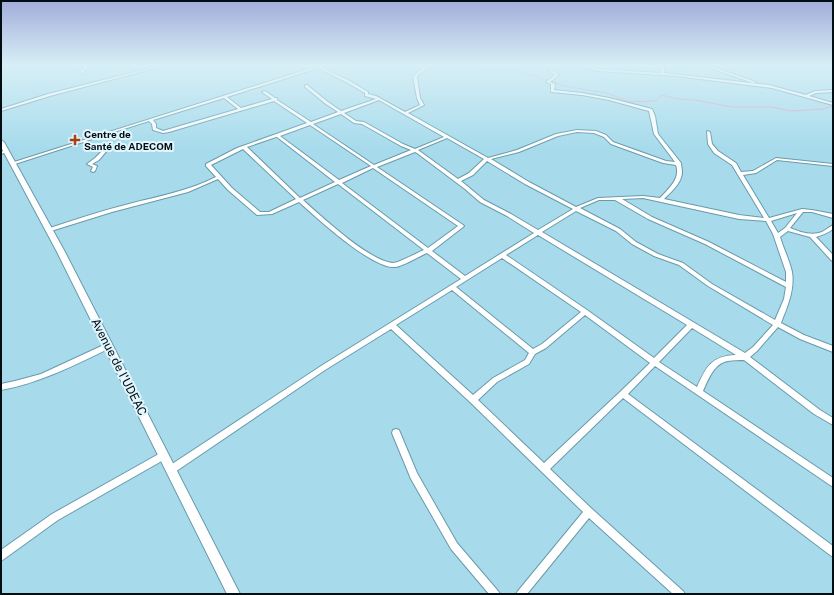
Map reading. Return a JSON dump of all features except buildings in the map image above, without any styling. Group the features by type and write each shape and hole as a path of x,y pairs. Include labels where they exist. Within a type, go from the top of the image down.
{"main road":[{"name":"Avenue de I'UDEAC","path":"1,142 4,152 13,163 49,230 172,469 234,594"}],"street":[{"path":"1,110 58,93"},
{"path":"13,163 234,93"},
{"path":"244,147 298,200 360,251 389,266 395,265 429,250 461,226 312,123 265,93"},
{"path":"315,93 355,122 363,123 419,152 482,200 745,357 817,412 833,422"},
{"path":"367,93 366,95 379,99 405,113 527,183 618,230 634,243 681,264 710,285 776,324 802,337 833,349"},
{"path":"405,113 422,105 418,100 416,93"},
{"path":"570,93 609,99 651,110 654,115 656,134 679,164 681,173 679,179 661,200"},
{"path":"794,93 833,104"},
{"path":"807,96 813,93"},
{"path":"224,96 241,110"},
{"path":"150,120 154,124 154,129 163,132 276,99"},
{"path":"379,99 244,147 208,165 259,214 270,213 374,167 447,137"},
{"path":"457,181 471,174 487,159 518,151 557,135 577,132 595,132 605,136 612,143 665,162 679,164"},
{"path":"699,392 713,365 725,358 745,357 755,349 776,324 787,300 789,286 789,272 777,236 734,164 716,152 710,144 708,132"},
{"path":"278,136 465,279"},
{"path":"83,141 95,148 107,148 97,159 89,164 95,166 93,171"},
{"path":"740,174 754,172 776,160 782,159 833,164"},
{"path":"49,230 92,215 161,197 181,194 219,177"},
{"path":"614,197 650,218 707,243 789,286"},
{"path":"172,469 323,368 577,208 598,199 614,197 643,197 739,217 767,220 802,210 812,210 833,216"},
{"path":"777,236 787,229 802,210"},
{"path":"812,236 826,232 833,227"},
{"path":"787,229 812,236 833,259"},
{"path":"502,255 654,362 833,483"},
{"path":"452,287 533,352"},
{"path":"473,400 495,380 527,362 533,352 544,346 585,312"},
{"path":"544,469 623,394 691,324"},
{"path":"391,325 473,400 589,512 680,594"},
{"path":"1,387 13,386 57,370 108,346"},
{"path":"623,394 833,552"},
{"path":"396,433 414,476 454,546 494,594"},
{"path":"1,556 55,517 164,455"},
{"path":"520,594 589,512"}],"waterway":[{"path":"606,93 629,102 655,101 662,95 678,99 695,100 732,107 771,107 792,111 823,109 833,106"}],"place":[{"name":"Centre de Santé de ADECOM","path":"75,140"}]}
